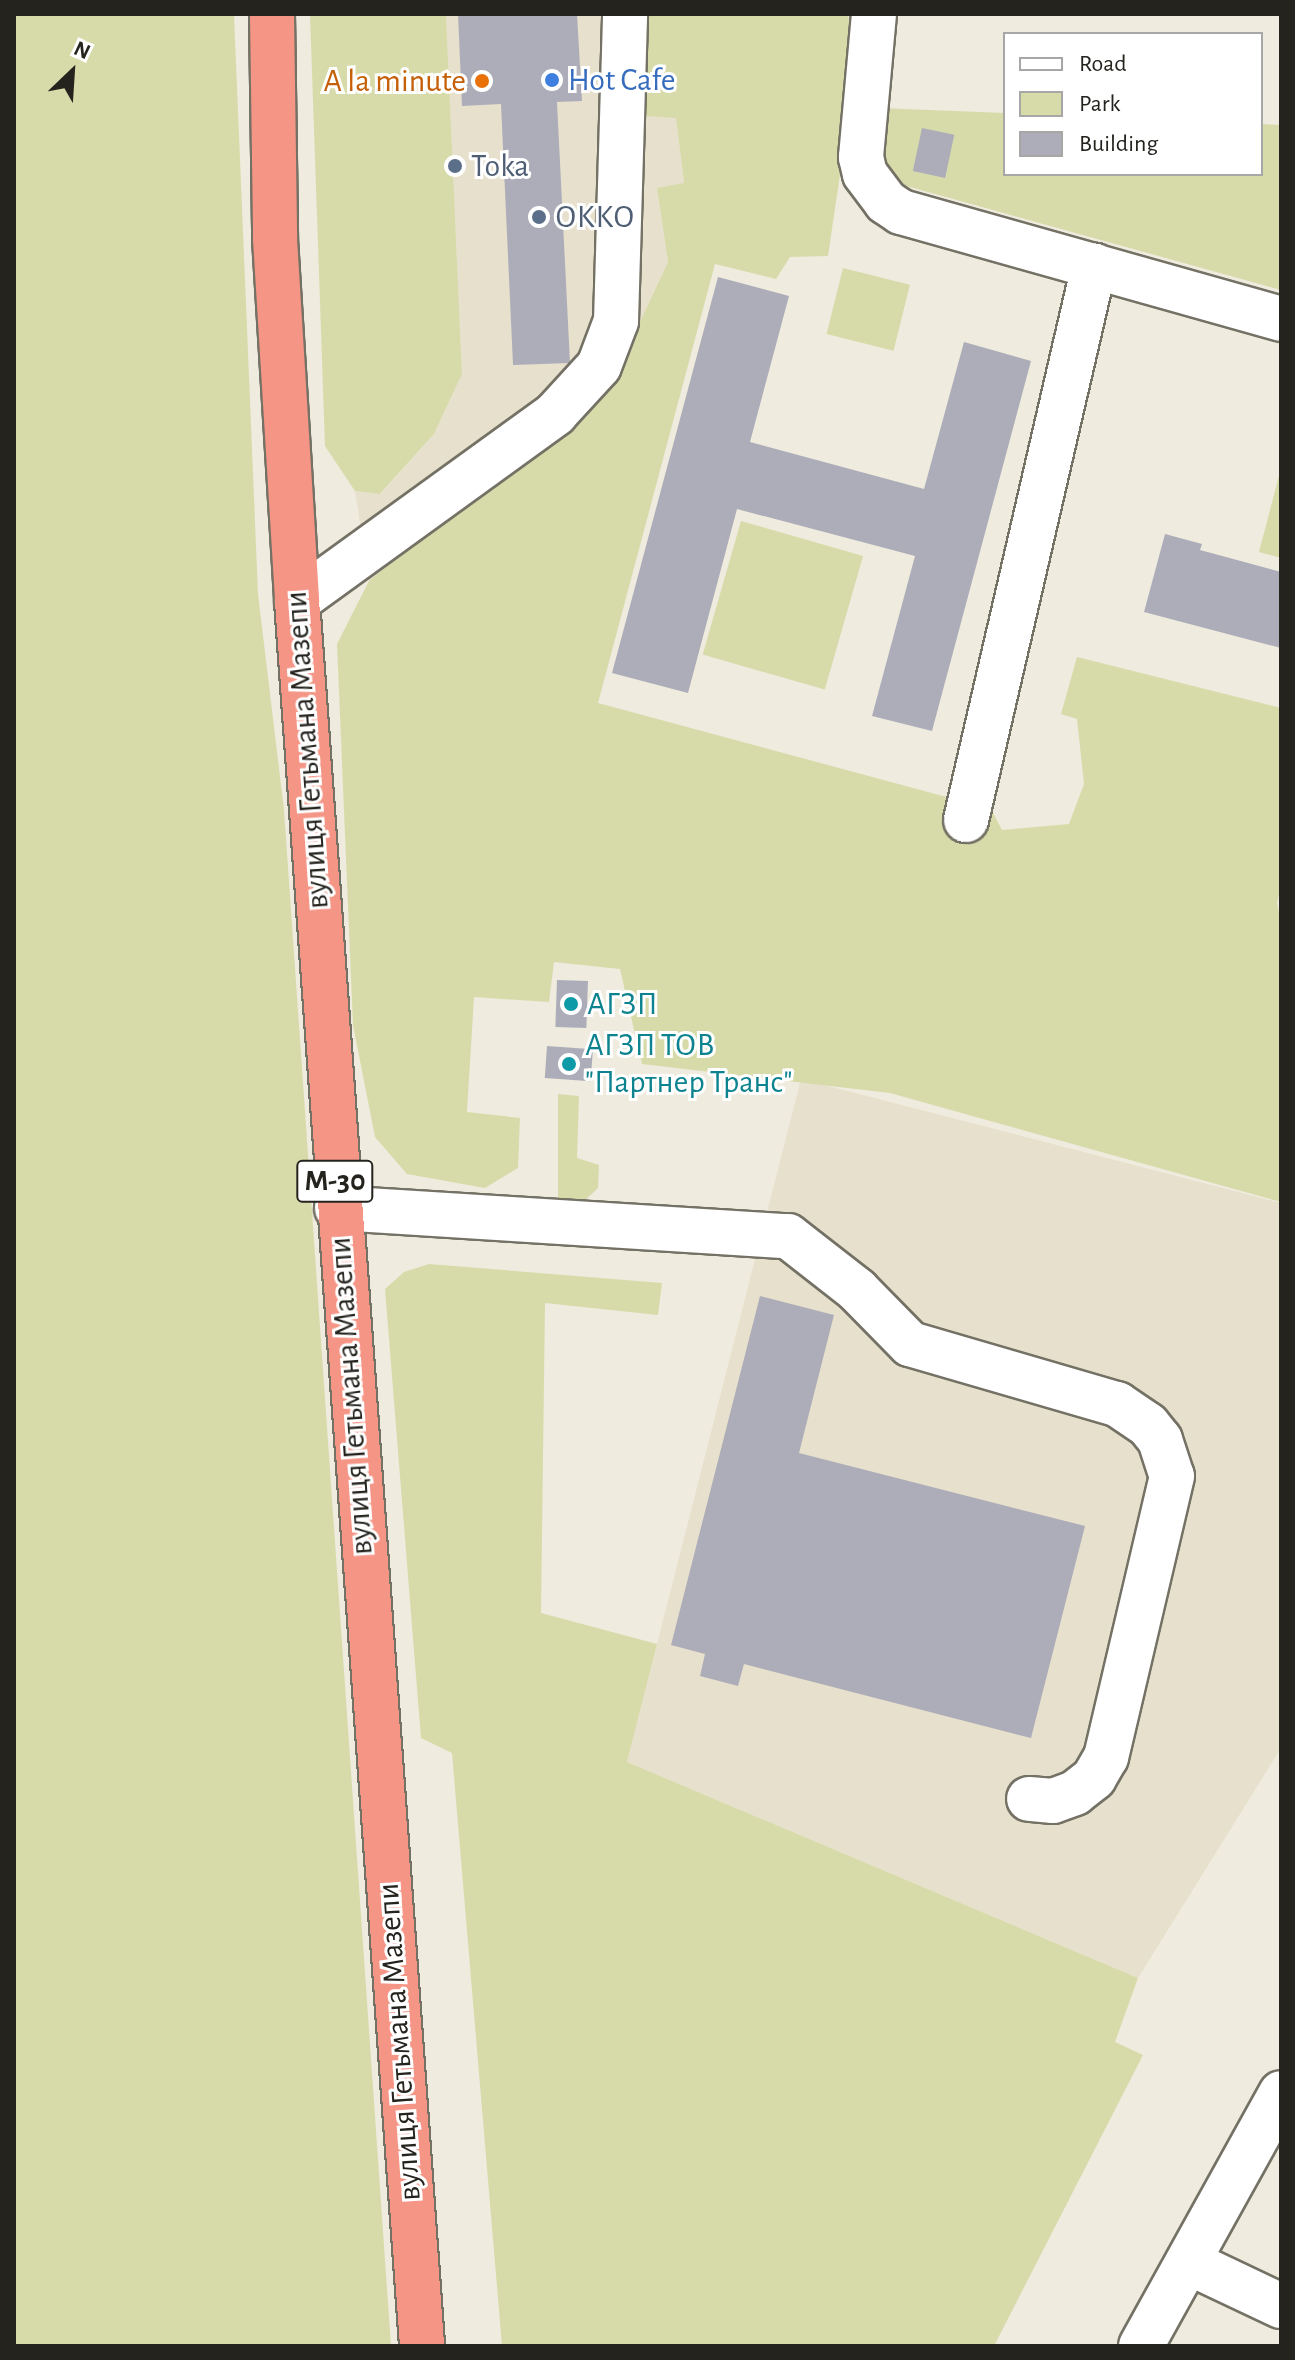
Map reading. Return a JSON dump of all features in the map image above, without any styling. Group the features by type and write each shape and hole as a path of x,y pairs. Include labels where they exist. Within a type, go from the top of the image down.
{"highway":[{"name":"вулиця Гетьмана Мазепи","path":"272,14 275,239 297,601 337,1208 422,2346"}],"street":[{"path":"297,601 555,414 599,366 616,321 625,14"},
{"path":"874,14 861,157 874,190 901,212 1281,319"},
{"path":"966,820 1094,266"},
{"path":"337,1208 788,1236 857,1290 910,1344 1117,1404 1148,1425 1160,1440 1172,1476 1106,1757 1094,1778 1075,1793 1053,1801 1029,1799"},
{"path":"1141,2346 1281,2093"},
{"path":"1188,2262 1281,2306"}],"shaded area":[{"path":"446,14 644,14 646,116 676,117 684,184 657,188 668,262 617,371 369,581 355,491 381,494 434,434 462,374"},
{"path":"801,1079 1281,1203 1281,1748 1138,1978 627,1762"}],"green space":[{"path":"14,14 234,14 258,594 284,810 391,2346 14,2346"},
{"path":"310,14 446,14 462,374 434,434 380,494 355,491 325,446"},
{"path":"644,14 848,14 855,73 828,256 790,257 776,279 715,264 598,703 991,809 1002,830 1069,824 1084,784 1077,719 1061,714 1077,657 1281,708 1281,885 1277,903 1281,922 1281,1202 890,1093 642,1064 620,969 554,962 549,1002 474,997 467,1112 520,1118 518,1168 485,1188 407,1174 375,1137 353,1025 337,644 369,581 617,371 668,262 657,188 684,183 676,118 646,116"},
{"path":"878,108 1003,113 1003,176 1263,176 1263,124 1281,125 1281,290 892,182 874,158"},
{"path":"843,268 910,285 893,351 827,334"},
{"path":"1281,468 1281,558 1259,552"},
{"path":"741,521 863,556 825,690 703,655"},
{"path":"558,1094 579,1096 577,1158 599,1165 598,1188 582,1203 558,1200"},
{"path":"429,1264 662,1283 658,1315 545,1303 541,1613 657,1644 627,1762 1138,1978 1115,2042 1143,2055 994,2346 502,2346 452,1753 421,1738 385,1289 404,1272"}],"building":[{"path":"458,14 577,14 582,101 557,102 570,363 513,365 501,104 462,106"},
{"path":"922,128 954,135 945,178 913,171"},
{"path":"718,277 789,296 750,442 924,489 964,342 1031,361 932,731 872,716 915,556 737,509 688,693 612,673"},
{"path":"1165,534 1202,544 1200,550 1281,572 1281,648 1144,612"},
{"name":"АГЗП","path":"557,980 588,981 586,1028 555,1027"},
{"name":"АГЗП ТОВ \"Партнер Транс\"","path":"547,1046 593,1049 591,1081 545,1078"},
{"path":"760,1296 834,1315 799,1453 1085,1526 1031,1738 744,1664 738,1686 700,1676 705,1654 671,1645"}],"place":[{"name":"Hot Cafe","path":"552,80"},
{"name":"A la minute","path":"482,81"},
{"name":"Toka","path":"455,166"},
{"name":"ОККО","path":"539,217"},
{"name":"АГЗП","path":"571,1004"},
{"name":"АГЗП ТОВ \"Партнер Транс\"","path":"569,1064"}]}
